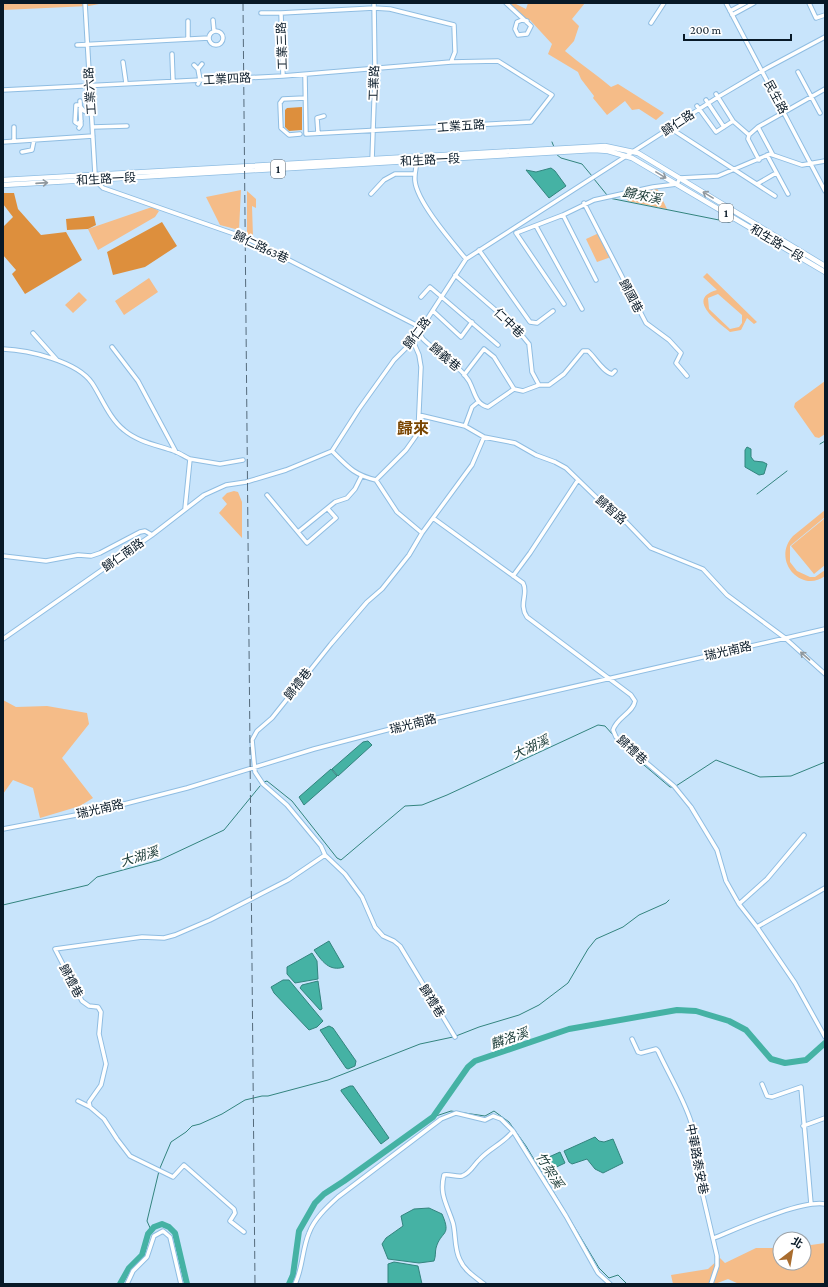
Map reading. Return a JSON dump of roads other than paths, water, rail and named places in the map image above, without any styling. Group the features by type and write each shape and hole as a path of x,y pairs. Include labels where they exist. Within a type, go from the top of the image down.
{"main road":[{"name":"和生路一段","path":"3,180 95,177 605,146 633,152 680,178 825,266"},
{"name":"和生路一段","path":"417,158 556,153 594,150 608,151 627,156 825,272"},
{"name":"和生路一段","path":"3,185 95,177"}],"street":[{"name":"工業六路","path":"85,3 95,177"},
{"name":"工業路","path":"372,161 375,70 374,3"},
{"path":"506,3 527,21 531,26 529,33 518,35 515,29 517,22 522,20 527,21"},
{"path":"651,22 664,3"},
{"name":"民生路","path":"726,3 825,191"},
{"path":"731,13 745,3"},
{"path":"731,13 754,3"},
{"path":"809,3 816,18 825,15"},
{"name":"工業三路","path":"283,76 281,13 374,8 390,9 454,25 455,52 451,62"},
{"path":"261,13 281,13"},
{"path":"213,20 214,31"},
{"path":"188,21 188,39"},
{"path":"214,31 219,31 222,34 222,41 219,44 214,44 209,38 210,33 214,31"},
{"name":"歸仁路","path":"332,451 359,409 394,360 413,341 420,331 466,259 670,128 698,107 825,37"},
{"path":"77,46 87,44 209,38"},
{"path":"172,54 173,81"},
{"name":"工業五路","path":"318,134 531,122 552,94 498,61 451,62"},
{"path":"124,62 126,83"},
{"name":"工業四路","path":"3,90 283,76 375,70 451,62"},
{"path":"198,69 202,64"},
{"path":"194,65 198,69 200,80 198,84"},
{"path":"798,72 820,113"},
{"path":"305,74 306,134 318,134 317,118 324,116"},
{"path":"758,160 748,139 749,134 758,127 825,89"},
{"path":"717,96 733,121 749,134"},
{"path":"300,134 289,135 282,130 280,103 283,99 305,98"},
{"path":"79,128 81,121 80,101"},
{"path":"708,101 724,127"},
{"path":"81,106 92,115"},
{"path":"698,107 716,132 733,121"},
{"path":"93,127 127,126"},
{"path":"14,127 14,141"},
{"path":"758,127 773,155"},
{"path":"670,128 775,196"},
{"path":"3,142 93,136"},
{"path":"22,152 32,150 34,140"},
{"path":"516,233 563,215 584,203 608,196 676,184 680,178 718,176 767,156 773,155 795,163 811,164 825,161"},
{"path":"767,156 788,194"},
{"path":"417,158 414,174 416,188 441,228 466,259"},
{"path":"757,184 776,173"},
{"path":"371,194 384,180 395,174 414,174"},
{"name":"歸仁路63巷","path":"95,177 103,188 246,238 414,324 420,331"},
{"name":"歸國巷","path":"584,203 646,323 669,340 679,350 681,353 676,363 687,376"},
{"path":"563,215 596,280"},
{"path":"536,226 582,309"},
{"path":"513,228 564,304"},
{"path":"479,250 530,322 537,323 553,311"},
{"name":"仁中巷","path":"455,276 515,327 529,344 532,372 539,385"},
{"path":"421,297 430,286 498,345"},
{"path":"433,311 461,337 472,322"},
{"name":"歸義巷","path":"420,331 424,340 464,375 478,402"},
{"path":"33,333 58,361"},
{"name":"歸義巷","path":"376,480 416,438 418,432 420,367 419,355 413,341"},
{"path":"112,347 138,381 176,452"},
{"path":"3,349 19,349 40,354 58,361 87,377 113,418 132,437 176,452 190,459 220,464 243,460"},
{"path":"464,375 484,349 494,357 514,389 523,391 539,385 550,385 564,374 583,351 588,351 596,357 607,372 612,374 615,371"},
{"path":"465,426 472,407 478,402 488,407 514,389"},
{"name":"歸智路","path":"419,415 465,426 484,437 515,443 536,455 566,468 598,499 625,521 651,548 703,569 727,595 785,638 825,674"},
{"name":"歸禮巷","path":"455,1036 400,946 394,941 383,936 375,927 362,897 345,874 325,855 321,846 287,804 262,784 253,768 252,740 258,731 272,718 331,644 367,602 382,589 409,555 422,533 472,465 484,437"},
{"path":"332,451 361,477 376,480 397,512 422,533"},
{"name":"歸仁南路","path":"3,639 152,535 185,509 214,489 226,485 246,482 286,470 332,451"},
{"path":"185,509 190,459"},
{"path":"298,532 335,502 347,498 355,489 361,477"},
{"path":"513,576 578,480"},
{"path":"267,495 307,543 336,518 328,508"},
{"name":"歸禮巷","path":"434,518 513,576 524,586 522,607 527,617 609,678 631,695 635,700 634,706 614,725 613,730 616,737 674,786 691,808 717,850 726,880 739,904 757,927 795,983 825,1037"},
{"path":"3,556 46,561 78,555 91,556 100,553 140,532 146,531 152,535"},
{"name":"瑞光南路","path":"3,829 97,811 187,788 314,749 402,726 825,629"},
{"path":"739,904 768,879 804,835"},
{"name":"歸禮巷","path":"90,1108 89,1102 101,1086 106,1064 99,1034 101,1012 98,1007 89,1006 82,1001 55,949 142,937 164,938 175,935 210,920 288,880 325,855"},
{"path":"757,927 825,888"},
{"name":"中華路泰安巷","path":"632,1039 638,1052 641,1053 656,1049 658,1051 687,1110 698,1155 696,1166 714,1238 717,1266 711,1284"},
{"path":"762,1084 767,1096 772,1097 801,1087 811,1204"},
{"path":"78,1101 104,1119 117,1140 130,1156 173,1177 184,1165 234,1210 235,1213 230,1221 244,1232"},
{"path":"296,1284 300,1274 309,1233 324,1211 338,1196 441,1119 456,1113 485,1120 493,1116 501,1119 513,1131 566,1216 598,1273 610,1284"},
{"path":"804,1126 825,1118"},
{"path":"484,1284 464,1268 459,1258 453,1223 445,1206 441,1185 444,1175 464,1175 474,1167 479,1159 507,1138 513,1131"},
{"path":"714,1238 769,1217 811,1204 825,1204"},
{"path":"127,1284 133,1271 147,1257 154,1236 163,1230 170,1237 181,1284"}],"water":[{"path":"551,168 566,186 549,198 526,170 536,172"},
{"path":"747,447 751,449 751,457 754,461 767,464 764,474 759,475 745,467 745,450"},
{"path":"368,741 372,745 338,776 332,769 363,742"},
{"path":"331,769 337,776 304,805 299,797"},
{"path":"329,941 344,967 330,967 323,962 314,950"},
{"path":"312,953 317,961 318,979 295,983 287,974 287,967"},
{"path":"283,980 289,980 323,1021 317,1027 309,1030 274,993 271,987"},
{"path":"318,981 322,1009 320,1010 300,988 302,985"},
{"path":"329,1026 333,1028 356,1061 355,1066 348,1069 346,1068 320,1030"},
{"path":"353,1086 389,1138 381,1144 341,1091"},
{"path":"595,1137 599,1141 604,1142 613,1139 623,1163 603,1173 595,1169 587,1159 572,1164 569,1162 564,1151"},
{"path":"560,1152 565,1163 546,1172 540,1161"},
{"path":"429,1208 442,1214 446,1226 445,1233 438,1242 434,1261 419,1263 388,1259 382,1244 386,1238 403,1226 401,1216 414,1209"},
{"path":"394,1262 418,1266 422,1284 388,1284 388,1264"}],"waterway":[{"name":"歸來溪","path":"552,142 554,147"},
{"name":"歸來溪","path":"556,154 561,158 582,164 592,176"},
{"name":"歸來溪","path":"594,179 607,195"},
{"name":"歸來溪","path":"609,198 729,222 731,221"},
{"path":"820,444 825,441"},
{"path":"757,494 787,471"},
{"name":"大湖溪","path":"264,782 267,781 292,801 337,858 341,860 405,806 422,805 447,795 598,725 605,726 614,736"},
{"name":"大湖溪","path":"617,740 625,749 670,787 672,787"},
{"name":"大湖溪","path":"676,786 716,760 760,777 791,776 825,762"},
{"name":"大湖溪","path":"3,905 88,885 97,877 160,860 224,830 260,786"},
{"path":"456,1036 479,1027 519,1015 539,1005 568,983 588,949 596,939 623,927 639,915 666,903 669,900"},
{"name":"麟洛溪","path":"289,1284 293,1275 299,1231 315,1203 324,1194 433,1117 468,1067 475,1061 569,1029 677,1010 696,1011 729,1021 746,1030 771,1059 785,1063 806,1060 825,1043"},
{"path":"160,1168 171,1142 192,1126 222,1114 245,1100 268,1096 328,1080 420,1044 453,1037"},
{"name":"竹架溪","path":"433,1117 451,1111 485,1116 494,1111 509,1122 526,1146 599,1268 609,1278 618,1275 627,1284"},
{"path":"151,1230 147,1221 159,1171"},
{"name":"麟洛溪","path":"120,1284 129,1268 142,1255 148,1234 154,1227 162,1224 169,1227 175,1233 187,1284"},
{"name":"竹架溪","path":"723,1284 732,1284"}],"railway":[{"path":"243,3 255,1284"}],"district":[{"name":"歸來","path":"413,428"}]}
